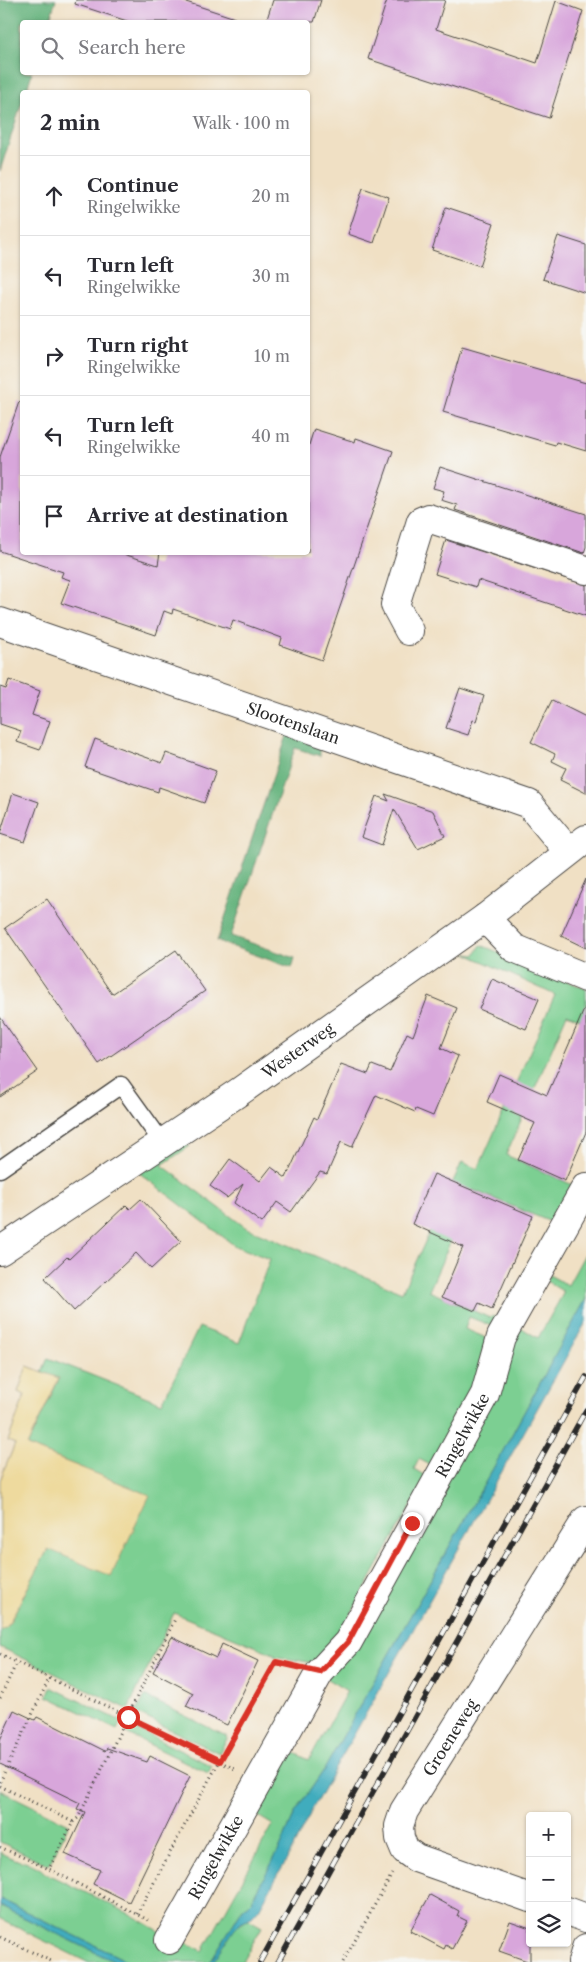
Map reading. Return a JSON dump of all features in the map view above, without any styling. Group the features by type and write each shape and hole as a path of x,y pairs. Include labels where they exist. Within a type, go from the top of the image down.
{"street":[{"path":"408,631 395,605 421,521 428,518 586,570"},
{"name":"Slootenslaan","path":"0,622 529,804 577,845"},
{"name":"Westerweg","path":"0,1251 239,1092 485,918 577,845"},
{"path":"485,918 514,948 586,978"},
{"name":"Ringelwikke","path":"171,1937 320,1672 348,1642 485,1394 501,1337 586,1187"},
{"name":"Groeneweg","path":"405,1850 399,1832 404,1811 586,1520"},
{"path":"405,1850 416,1858 526,1897"},
{"path":"571,1912 586,1918"},
{"path":"582,1962 586,1948"}],"lane":[{"path":"0,1169 121,1085 162,1142"}],"path":[{"path":"49,1869 73,1822 78,1818 176,1617"},
{"path":"0,1654 258,1780"},
{"path":"0,1698 17,1662"},
{"path":"137,1914 276,1662 320,1672"},
{"path":"0,1782 50,1679"},
{"path":"0,1786 73,1822"},
{"path":"0,1847 49,1869 137,1914 171,1937"},
{"path":"343,1962 405,1850"},
{"path":"0,1937 52,1962"}],"green space":[{"path":"0,0 56,0 50,20 20,20 20,75 31,75 27,90 20,90 20,108 0,171"},
{"path":"289,730 320,746 320,756 295,748 231,936 295,958 292,968 217,941"},
{"path":"481,945 586,989 586,1022 567,1014 506,1155 575,1186 553,1223 473,1190 429,1291 490,1318 492,1316 499,1319 492,1326 469,1317 465,1329 484,1337 486,1340 476,1388 432,1466 419,1459 414,1469 427,1477 340,1634 313,1663 274,1656 274,1654 174,1613 128,1709 0,1647 0,1630 7,1627 48,1549 149,1495 27,1446 59,1379 42,1372 48,1358 162,1403 199,1327 239,1343 270,1259 235,1246 138,1172 180,1143 190,1146 162,1165 245,1227 402,1292 462,1162 478,1169 555,995 467,954 475,955"},
{"path":"586,1252 586,1299 324,1770 296,1811 280,1848 250,1903 243,1908 210,1962 129,1962 0,1899 0,1852 11,1858 36,1866 45,1873 130,1914 161,1932 203,1951 273,1825 253,1813 263,1794 267,1796 281,1770 278,1768 288,1750 309,1760 347,1691 327,1679 520,1327 538,1338 564,1292 546,1281 549,1275 568,1285"},
{"path":"51,1687 121,1721 117,1730 47,1696"},
{"path":"145,1696 228,1737 219,1753 136,1713"},
{"path":"130,1726 212,1766 208,1773 126,1733"},
{"path":"0,1790 69,1824 49,1865 0,1842"},
{"path":"0,1906 115,1962 87,1962 0,1919"},
{"path":"248,1919 262,1927 242,1962 213,1962 232,1932"}],"sand":[{"path":"27,1366 59,1378 27,1446 150,1495 111,1576 48,1549 7,1627 0,1630 0,1480 15,1444 8,1441 25,1395 18,1392"}],"water":[{"path":"586,1299 586,1322 313,1808 259,1909 252,1917 241,1922 213,1962 210,1962 243,1908 250,1903 280,1848 296,1811 324,1770"},
{"path":"0,1899 129,1962 115,1962 0,1906"}],"building":[{"path":"76,0 180,0 235,18 234,20 124,20 75,4"},
{"path":"273,0 321,0 314,22 310,22 310,20 267,20"},
{"path":"387,0 445,0 436,29 537,63 556,1 583,11 549,118 368,59"},
{"path":"363,188 389,197 374,243 348,234"},
{"path":"446,207 494,223 480,266 432,250"},
{"path":"558,236 586,245 586,293 543,279"},
{"path":"462,347 586,383 586,451 556,442 555,445 443,412"},
{"path":"20,402 20,555 126,555 158,565 160,555 310,555 310,442 314,429 355,442 356,438 393,451 322,660 280,645 282,638 233,620 230,629 173,609 172,614 164,611 156,635 61,603 70,580 61,577 63,572 0,551 0,457"},
{"path":"440,467 586,514 586,547 584,553 455,510 457,505 441,500 444,491 433,488"},
{"path":"446,540 586,585 586,616 478,580 476,587 435,574"},
{"path":"9,680 40,691 32,715 50,721 40,750 17,742 21,731 0,724 0,687 6,689"},
{"path":"460,688 484,696 476,721 473,720 468,735 446,728"},
{"path":"552,700 586,717 586,793 560,780 566,768 552,761 555,754 531,742"},
{"path":"95,739 162,763 166,753 216,771 204,803 159,787 158,792 85,767"},
{"path":"13,793 39,802 25,842 0,834"},
{"path":"385,794 433,811 445,836 418,849 394,809 382,845 361,837 376,796 389,801"},
{"path":"586,879 586,948 561,936"},
{"path":"47,899 112,994 176,950 205,991 99,1064 5,928"},
{"path":"492,979 539,999 526,1029 479,1009"},
{"path":"428,996 457,1008 441,1048 458,1056 433,1116 416,1109 415,1112 376,1095 352,1147 341,1142 327,1174 320,1172 291,1212 277,1202 262,1223 234,1203 243,1184 227,1198 210,1186 230,1159 260,1181 271,1167 286,1178 314,1117 317,1119 341,1064 368,1074 372,1065 390,1072 407,1033 413,1036"},
{"path":"586,1005 586,1132 565,1181 518,1160 535,1123 487,1102 499,1074 547,1095"},
{"path":"0,1017 38,1071 0,1097"},
{"path":"434,1174 533,1216 492,1309 479,1303 475,1311 442,1297 463,1247 412,1224"},
{"path":"141,1199 181,1241 151,1269 136,1253 74,1311 45,1278 67,1257 69,1259 126,1205 130,1209"},
{"path":"172,1637 216,1658 222,1644 258,1661 227,1725 186,1706 193,1693 153,1672"},
{"path":"14,1710 35,1720 37,1717 105,1751 107,1748 147,1762 150,1756 190,1776 129,1902 93,1884 100,1870 65,1854 85,1812 77,1809 80,1803 0,1764 0,1740"},
{"path":"430,1895 459,1911 457,1916 467,1921 452,1949 446,1945 444,1949 410,1931"},
{"path":"510,1921 526,1927 526,1947 530,1947 530,1962 499,1951"}],"railway":[{"path":"260,1962 586,1377"},
{"path":"278,1962 586,1410"}],"route":[{"path":"128,1717 220,1761 276,1662 320,1672 348,1642 412,1523"}]}
